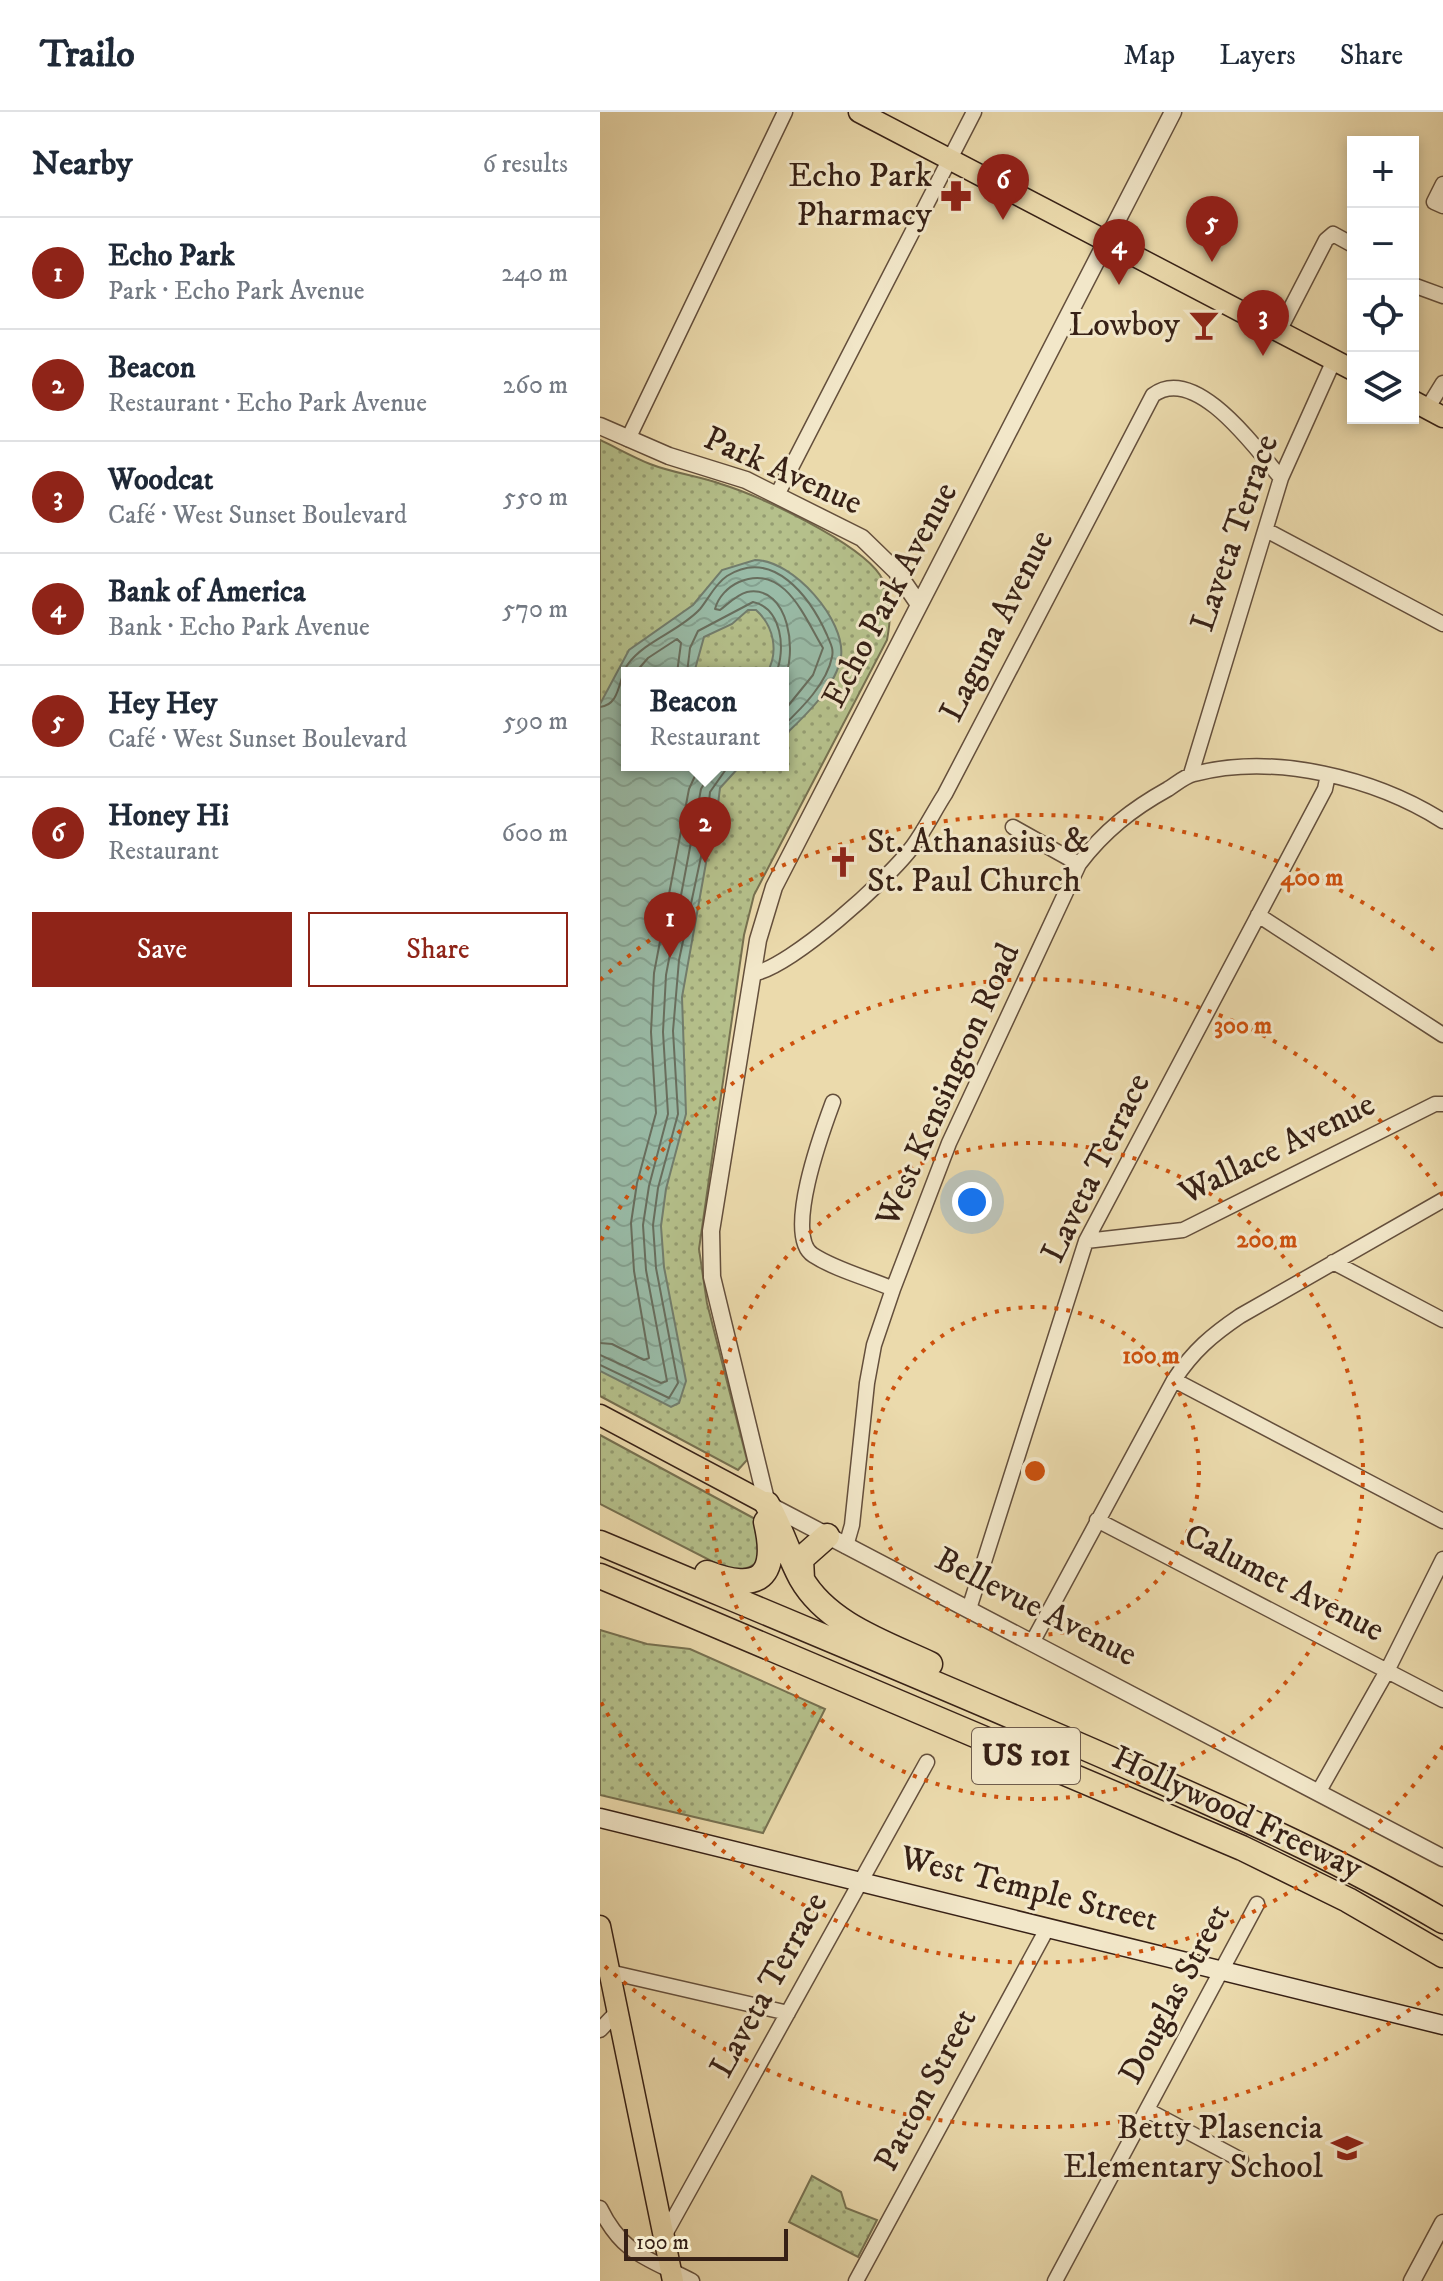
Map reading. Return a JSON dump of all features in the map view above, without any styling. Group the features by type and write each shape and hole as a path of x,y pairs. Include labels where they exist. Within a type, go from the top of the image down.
{"highway":[{"path":"600,1541 731,1582 750,1582 770,1564 767,1504"},
{"path":"767,1504 802,1579 833,1614 941,1670 983,1703"},
{"name":"Hollywood Freeway","path":"600,1541 983,1703 1308,1848 1443,1921"},
{"path":"802,1579 801,1559 837,1541"},
{"name":"Hollywood Freeway","path":"600,1576 1242,1848 1348,1900 1443,1955"}],"main road":[{"path":"859,112 951,157 1347,367"},
{"name":"Bellevue Avenue","path":"600,1415 767,1504"},
{"name":"West Temple Street","path":"600,1818 1443,2025"},
{"path":"600,1926 604,1971 617,2012 672,2276"}],"street":[{"path":"628,439 785,112"},
{"path":"777,495 974,112"},
{"name":"Echo Park Avenue","path":"767,1504 712,1277 710,1246 762,921 774,887 918,603 1109,242 1173,112"},
{"path":"1443,184 1434,202 1443,206"},
{"path":"1279,331 1326,240 1333,234 1347,242"},
{"path":"1419,287 1443,296"},
{"name":"Laveta Terrace","path":"1191,774 1281,478 1334,360"},
{"path":"1428,409 1443,383"},
{"name":"Laguna Avenue","path":"752,974 765,972 788,958 884,879 914,846 945,794 1153,395 1160,389 1181,388 1207,399 1237,427 1281,478"},
{"name":"Park Avenue","path":"600,426 777,495 862,538 896,571 918,603"},
{"path":"1266,530 1443,624"},
{"name":"West Kensington Road","path":"837,1541 852,1525 867,1383 874,1345 893,1289 949,1143 1079,864 1128,812 1191,774 1239,768 1328,775 1397,795 1443,821"},
{"name":"Laveta Terrace","path":"969,1609 1086,1241 1325,789 1328,775"},
{"path":"1013,827 1079,864"},
{"path":"1258,915 1443,1035"},
{"path":"833,1102 811,1162 803,1239 812,1255 893,1289"},
{"name":"Wallace Avenue","path":"1086,1241 1183,1230 1435,1104 1443,1104"},
{"path":"1033,1641 1174,1380 1192,1353 1211,1334 1443,1200"},
{"path":"1333,1262 1443,1320"},
{"path":"1174,1380 1443,1521"},
{"name":"Bellevue Avenue","path":"767,1504 1443,1858"},
{"name":"Calumet Avenue","path":"1097,1520 1443,1700"},
{"path":"1319,1791 1387,1671 1443,1559"},
{"name":"Laveta Terrace","path":"664,2236 927,1762"},
{"name":"Douglas Street","path":"1055,2281 1257,1904"},
{"name":"Patton Street","path":"856,2281 1048,1927"},
{"path":"604,1971 788,2013"},
{"path":"600,2030 617,2012"},
{"path":"1147,2110 1241,2160"},
{"path":"600,2208 616,2239 672,2276 692,2281"},
{"path":"1412,2281 1443,2223"}],"green space":[{"path":"600,440 650,464 738,490 807,522 868,562 880,575 889,599 887,640 754,895 744,935 699,1249 707,1303 747,1460 738,1470 600,1396"},
{"path":"600,1435 757,1520 761,1557 745,1568 725,1568 600,1504"},
{"path":"600,1630 647,1644 690,1649 825,1709 763,1833 600,1795"},
{"path":"812,2176 841,2192 846,2208 877,2220 858,2257 789,2222"}],"water":[{"path":"755,560 785,570 800,581 826,610 835,626 841,657 820,699 789,731 789,667 770,667 774,648 771,631 756,610 748,610 732,624 704,637 696,667 621,667 621,771 736,771 720,788 713,845 709,846 682,997 686,1114 666,1189 661,1226 664,1267 686,1381 679,1403 671,1407 600,1371 600,704 629,650 693,605 722,570"}],"place":[{"name":"Echo Park Pharmacy","path":"956,196"},
{"name":"Honey Hi","path":"1003,220"},
{"name":"Hey Hey","path":"1212,262"},
{"name":"Bank of America","path":"1119,285"},
{"name":"Lowboy","path":"1204,325"},
{"name":"Woodcat","path":"1263,356"},
{"name":"St. Athanasius & St. Paul Church","path":"843,862"},
{"name":"Beacon","path":"705,863"},
{"name":"Echo Park","path":"670,958"},
{"name":"Betty Plasencia Elementary School","path":"1347,2148"}]}
